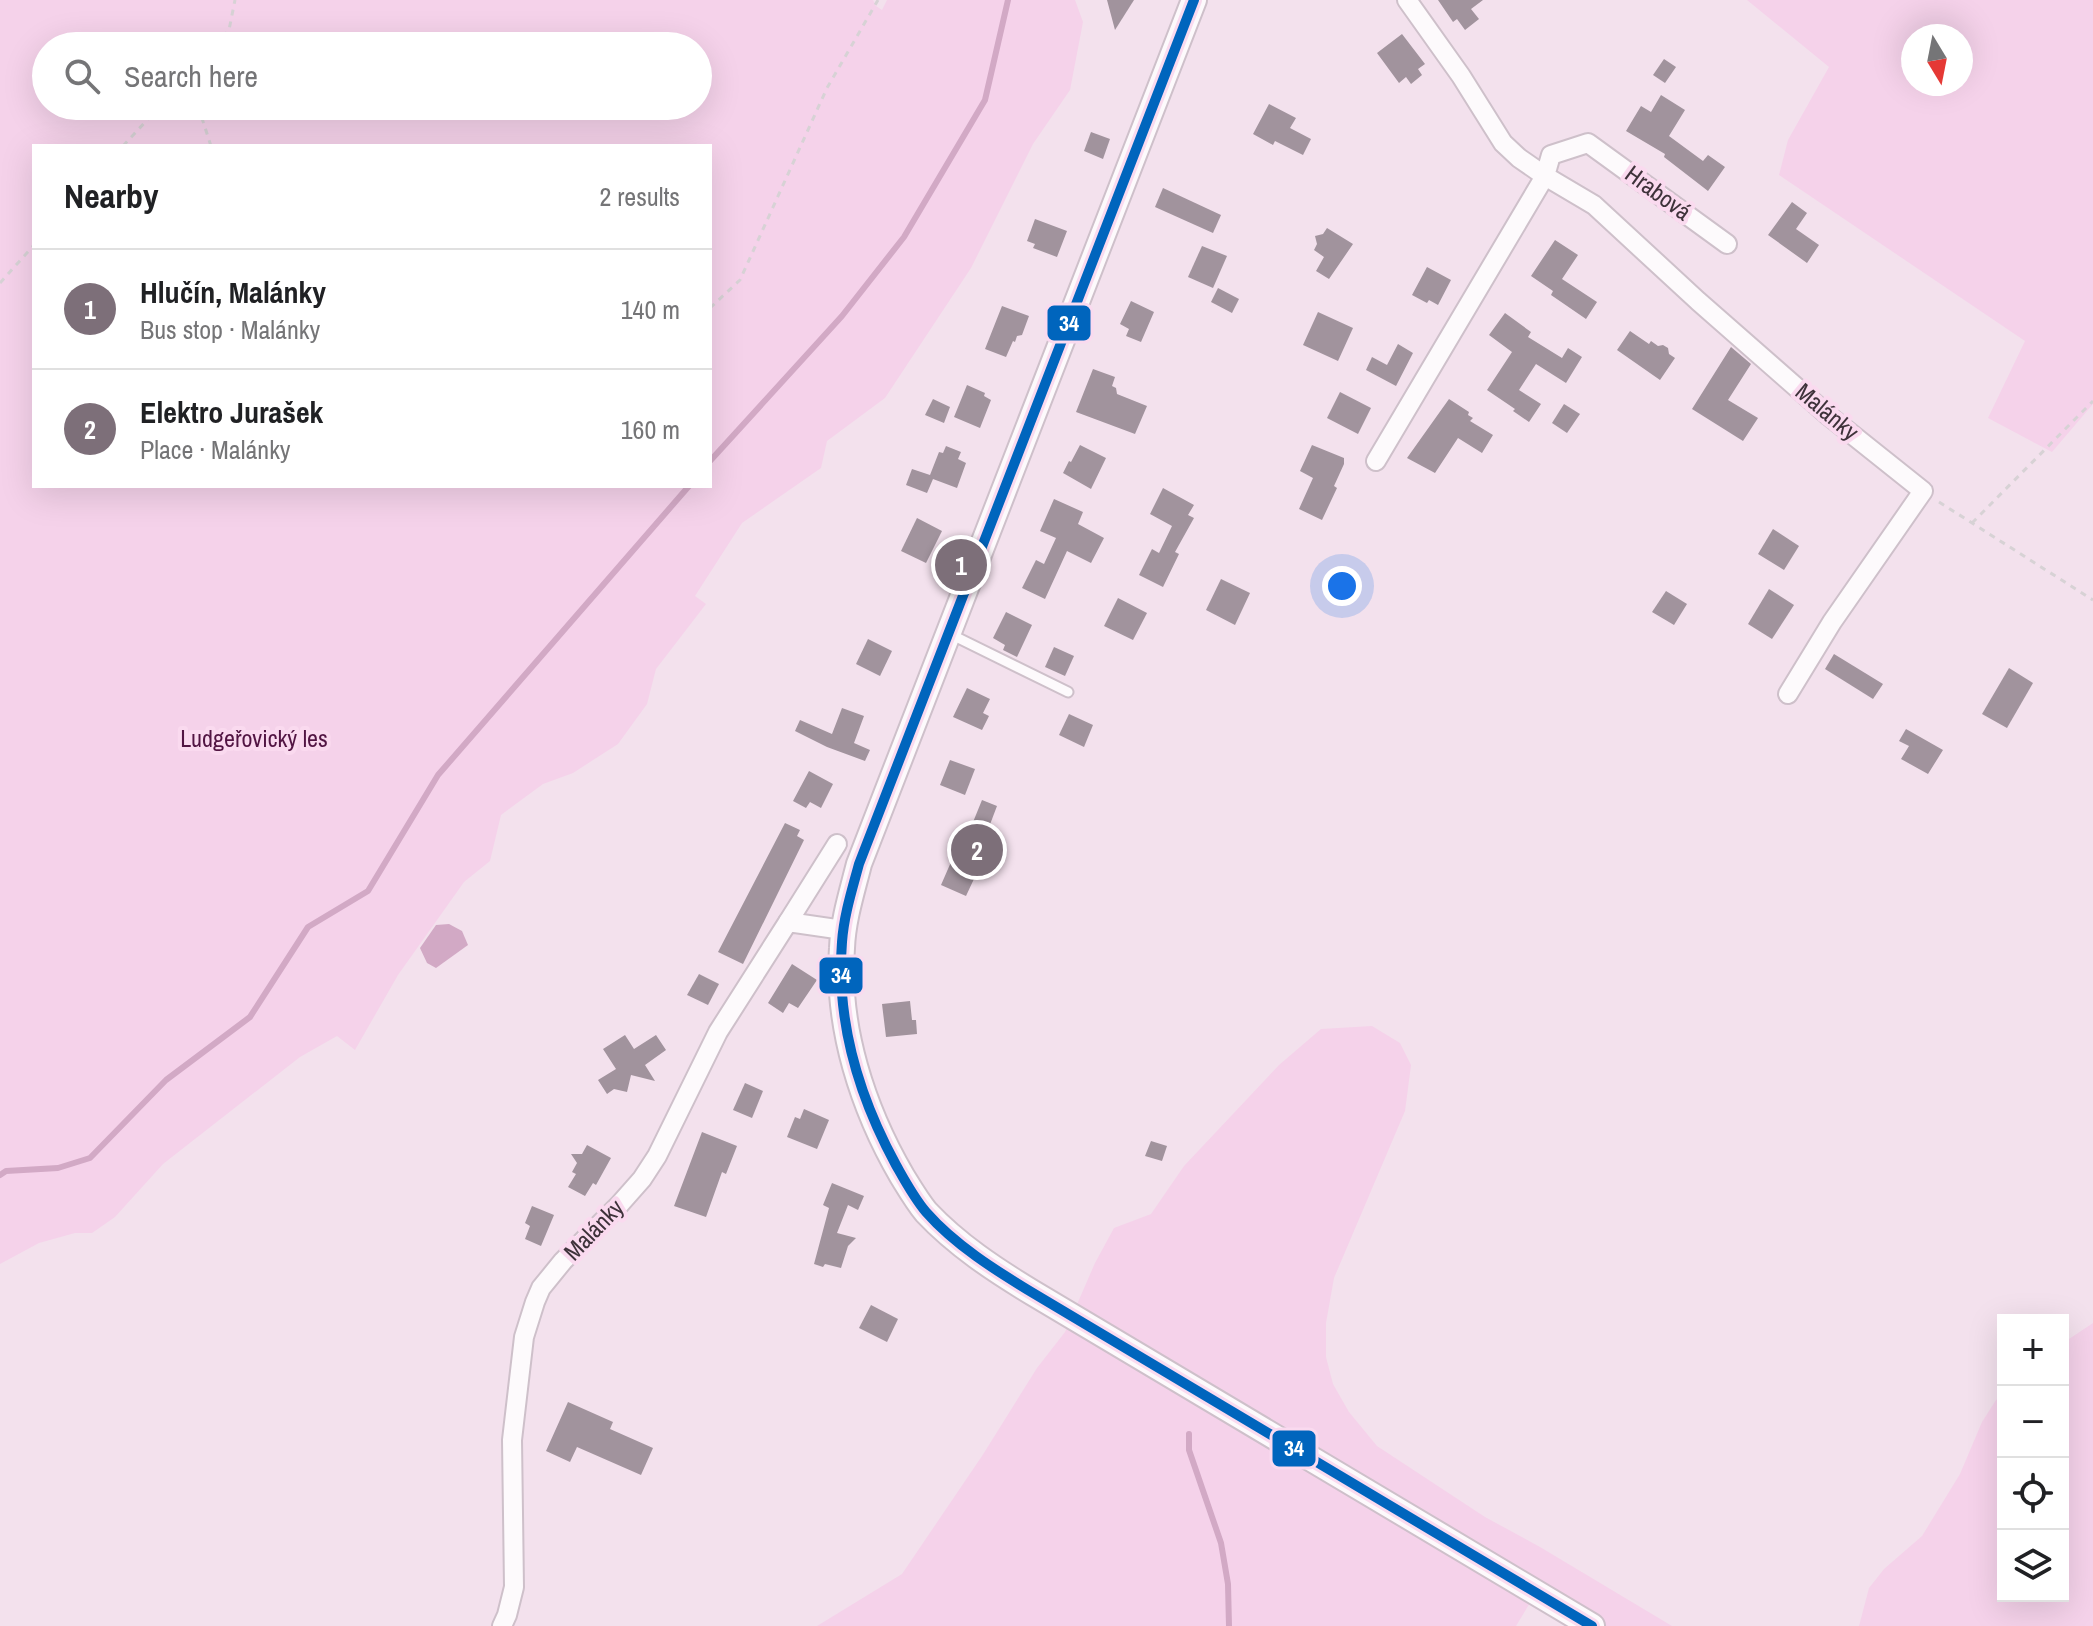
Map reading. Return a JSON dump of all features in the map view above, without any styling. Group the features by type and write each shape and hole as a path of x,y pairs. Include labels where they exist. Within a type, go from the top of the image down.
{"street":[{"path":"1194,0 863,853 843,930 846,1030 861,1083 886,1147 917,1200 948,1234 1033,1293 1592,1626"},
{"name":"Malánky","path":"1407,0 1461,76 1503,143 1545,176 1594,205 1829,416 1923,491"},
{"name":"Hrabová","path":"1545,176 1551,155 1588,143 1727,244"},
{"path":"1376,461 1545,176"},
{"path":"1788,694 1832,622 1923,491"},
{"name":"Malánky","path":"502,1626 514,1587 512,1440 524,1337 535,1302 541,1288 563,1261 642,1179 657,1156 718,1032 837,844"},
{"path":"788,922 843,930"}],"lane":[{"path":"950,634 1068,692"}],"path":[{"path":"227,32 235,0"},
{"path":"712,306 740,280 827,88 878,0"},
{"path":"125,144 147,120"},
{"path":"203,120 210,144"},
{"path":"0,283 32,247"},
{"path":"1971,523 2093,401"},
{"path":"1923,491 2093,600"}],"green space":[{"name":"Ludgeřovický les","path":"0,0 873,0 882,10 887,0 1075,0 1083,22 1070,90 1033,144 971,268 885,398 827,441 821,468 742,523 695,596 706,604 656,669 647,704 618,744 573,773 543,784 501,815 490,861 464,882 398,975 355,1050 337,1036 300,1057 163,1164 115,1217 92,1233 75,1233 39,1243 0,1264"},
{"path":"1747,0 2093,0 2093,404 2052,452 1988,418 2025,341 1779,175 1788,140 1829,67"},
{"path":"1372,1026 1400,1043 1411,1065 1405,1111 1334,1278 1326,1323 1326,1357 1333,1384 1349,1412 1377,1446 1485,1517 1672,1626 1592,1626 1536,1593 1516,1626 817,1626 902,1574 1037,1368 1065,1332 1114,1228 1151,1214 1184,1166 1279,1065 1321,1029"},
{"path":"2093,1323 2093,1626 1859,1626 1869,1588 1884,1569 1922,1536 1960,1474 1982,1422 1997,1399 1997,1602 2069,1602 2069,1339"}],"shaded area":[{"path":"449,924 462,931 468,945 436,968 427,963 420,948 436,925"}],"building":[{"path":"1107,0 1134,0 1115,30"},
{"path":"1438,0 1483,0 1471,9 1479,19 1465,30 1457,19 1453,22"},
{"path":"1402,34 1425,64 1418,69 1422,75 1411,84 1406,77 1399,83 1377,53"},
{"path":"1664,59 1676,67 1665,83 1653,75"},
{"path":"1661,95 1685,110 1669,136 1703,161 1708,155 1725,167 1708,191 1664,157 1665,154 1626,131 1641,106 1651,112"},
{"path":"1269,104 1296,118 1290,128 1311,139 1303,155 1253,134"},
{"path":"1091,132 1110,139 1103,159 1084,151"},
{"path":"1163,188 1221,215 1213,233 1155,207"},
{"path":"1792,202 1807,213 1796,229 1819,245 1807,263 1768,235"},
{"path":"1035,219 1067,231 1057,257 1033,248 1035,244 1027,241"},
{"path":"1327,228 1353,244 1329,279 1316,271 1324,257 1314,250 1317,244 1315,236 1323,234"},
{"path":"1555,240 1578,255 1562,279 1597,302 1586,319 1551,295 1553,291 1531,276"},
{"path":"1202,246 1227,256 1213,288 1188,277"},
{"path":"1427,267 1451,280 1438,305 1412,295"},
{"path":"1218,288 1239,299 1232,313 1211,302"},
{"path":"1131,301 1154,312 1141,342 1126,336 1129,329 1120,324"},
{"path":"1002,306 1029,316 1022,335 1013,341 1006,357 985,349"},
{"path":"1318,312 1353,328 1338,361 1303,345"},
{"path":"1505,313 1531,332 1528,337 1562,358 1568,348 1582,357 1566,383 1536,364 1519,390 1541,404 1529,422 1487,390 1512,352 1489,335"},
{"path":"1630,331 1649,344 1651,341 1668,348 1669,354 1675,358 1660,380 1617,350"},
{"path":"1398,344 1413,353 1396,386 1366,370 1372,357 1387,365"},
{"path":"1731,347 1751,364 1728,400 1758,418 1743,441 1692,409"},
{"path":"1093,369 1115,377 1112,386 1117,394 1147,406 1135,434 1076,412"},
{"path":"967,385 985,393 984,396 991,400 980,428 954,417"},
{"path":"1340,392 1371,408 1358,434 1327,418"},
{"path":"933,399 950,407 944,423 925,415"},
{"path":"1449,399 1469,412 1468,415 1473,418 1470,421 1493,435 1482,453 1458,438 1435,473 1407,458"},
{"path":"1564,404 1580,414 1567,433 1552,423"},
{"path":"1080,445 1106,458 1091,489 1063,473"},
{"path":"1312,445 1344,458 1334,486 1337,488 1322,520 1299,509 1313,478 1300,471"},
{"path":"946,446 961,452 958,459 966,463 957,488 933,479 927,493 906,485 912,469 930,475 939,452 943,453"},
{"path":"1163,488 1194,505 1188,515 1194,518 1175,552 1179,554 1163,587 1139,575 1152,549 1159,553 1172,526 1150,514"},
{"path":"1054,499 1083,512 1078,524 1104,538 1091,563 1067,551 1045,599 1022,588 1036,560 1044,564 1056,538 1040,531"},
{"path":"917,518 942,531 926,563 901,551"},
{"path":"1773,529 1799,546 1784,570 1758,554"},
{"path":"1221,579 1250,593 1235,625 1206,610"},
{"path":"1769,589 1794,605 1772,639 1748,624"},
{"path":"1666,591 1687,604 1674,625 1652,612"},
{"path":"1118,598 1147,613 1133,640 1104,626"},
{"path":"1006,612 1032,625 1017,657 1003,650 1005,645 993,638"},
{"path":"868,639 892,651 880,676 856,664"},
{"path":"1054,647 1074,656 1065,676 1045,667"},
{"path":"1834,654 1883,684 1873,699 1825,669"},
{"path":"2009,668 2033,683 2007,728 1982,714"},
{"path":"967,688 990,699 983,713 989,716 982,730 953,717"},
{"path":"842,708 864,716 854,743 870,750 865,761 795,731 800,720 832,734"},
{"path":"1069,714 1093,725 1084,747 1059,735"},
{"path":"1906,729 1943,750 1928,774 1901,759 1909,746 1899,741"},
{"path":"950,760 975,769 965,795 940,785"},
{"path":"809,771 833,784 821,808 810,802 806,808 793,801"},
{"path":"982,800 997,806 986,835 987,840 999,846 989,870 980,866 966,896 941,885"},
{"path":"785,823 800,830 797,836 804,840 743,964 718,952"},
{"path":"792,964 817,980 798,1008 789,1003 783,1013 768,1003"},
{"path":"699,974 719,984 708,1005 687,995"},
{"path":"910,1001 917,1034 886,1037 882,1004"},
{"path":"625,1035 634,1049 656,1035 666,1050 645,1065 655,1081 631,1075 627,1092 614,1089 607,1094 598,1080 616,1069 603,1049"},
{"path":"745,1083 763,1091 752,1118 733,1110"},
{"path":"804,1109 829,1120 817,1149 787,1137 795,1117 800,1119"},
{"path":"702,1132 737,1146 726,1174 722,1172 706,1217 674,1206"},
{"path":"1151,1141 1167,1146 1162,1161 1145,1156"},
{"path":"587,1145 611,1158 596,1185 593,1183 585,1196 568,1187 576,1174 572,1172 577,1163 571,1154 582,1154"},
{"path":"832,1183 864,1196 858,1210 848,1205 837,1233 856,1238 848,1246 841,1268 814,1264 829,1208 823,1205"},
{"path":"532,1206 554,1215 541,1246 525,1239 530,1226 525,1223"},
{"path":"871,1305 898,1319 887,1342 859,1328"},
{"path":"568,1402 613,1422 610,1429 653,1448 641,1475 577,1447 570,1462 546,1451"}],"waterway":[{"path":"712,459 842,316 904,237 985,100 1008,0"},
{"path":"0,1175 6,1171 58,1168 90,1158 166,1080 250,1017 308,927 368,891 438,775 687,488"},
{"path":"1189,1434 1189,1450 1221,1543 1228,1584 1229,1626"}],"transit line":[{"name":"34","path":"1194,0 859,864 846,912 841,971 853,1057 871,1112 906,1183 926,1212 963,1246 1033,1293 1592,1626"}],"place":[{"name":"Hlučín, Malánky","path":"961,565"},
{"name":"Elektro Jurašek","path":"977,850"}]}
